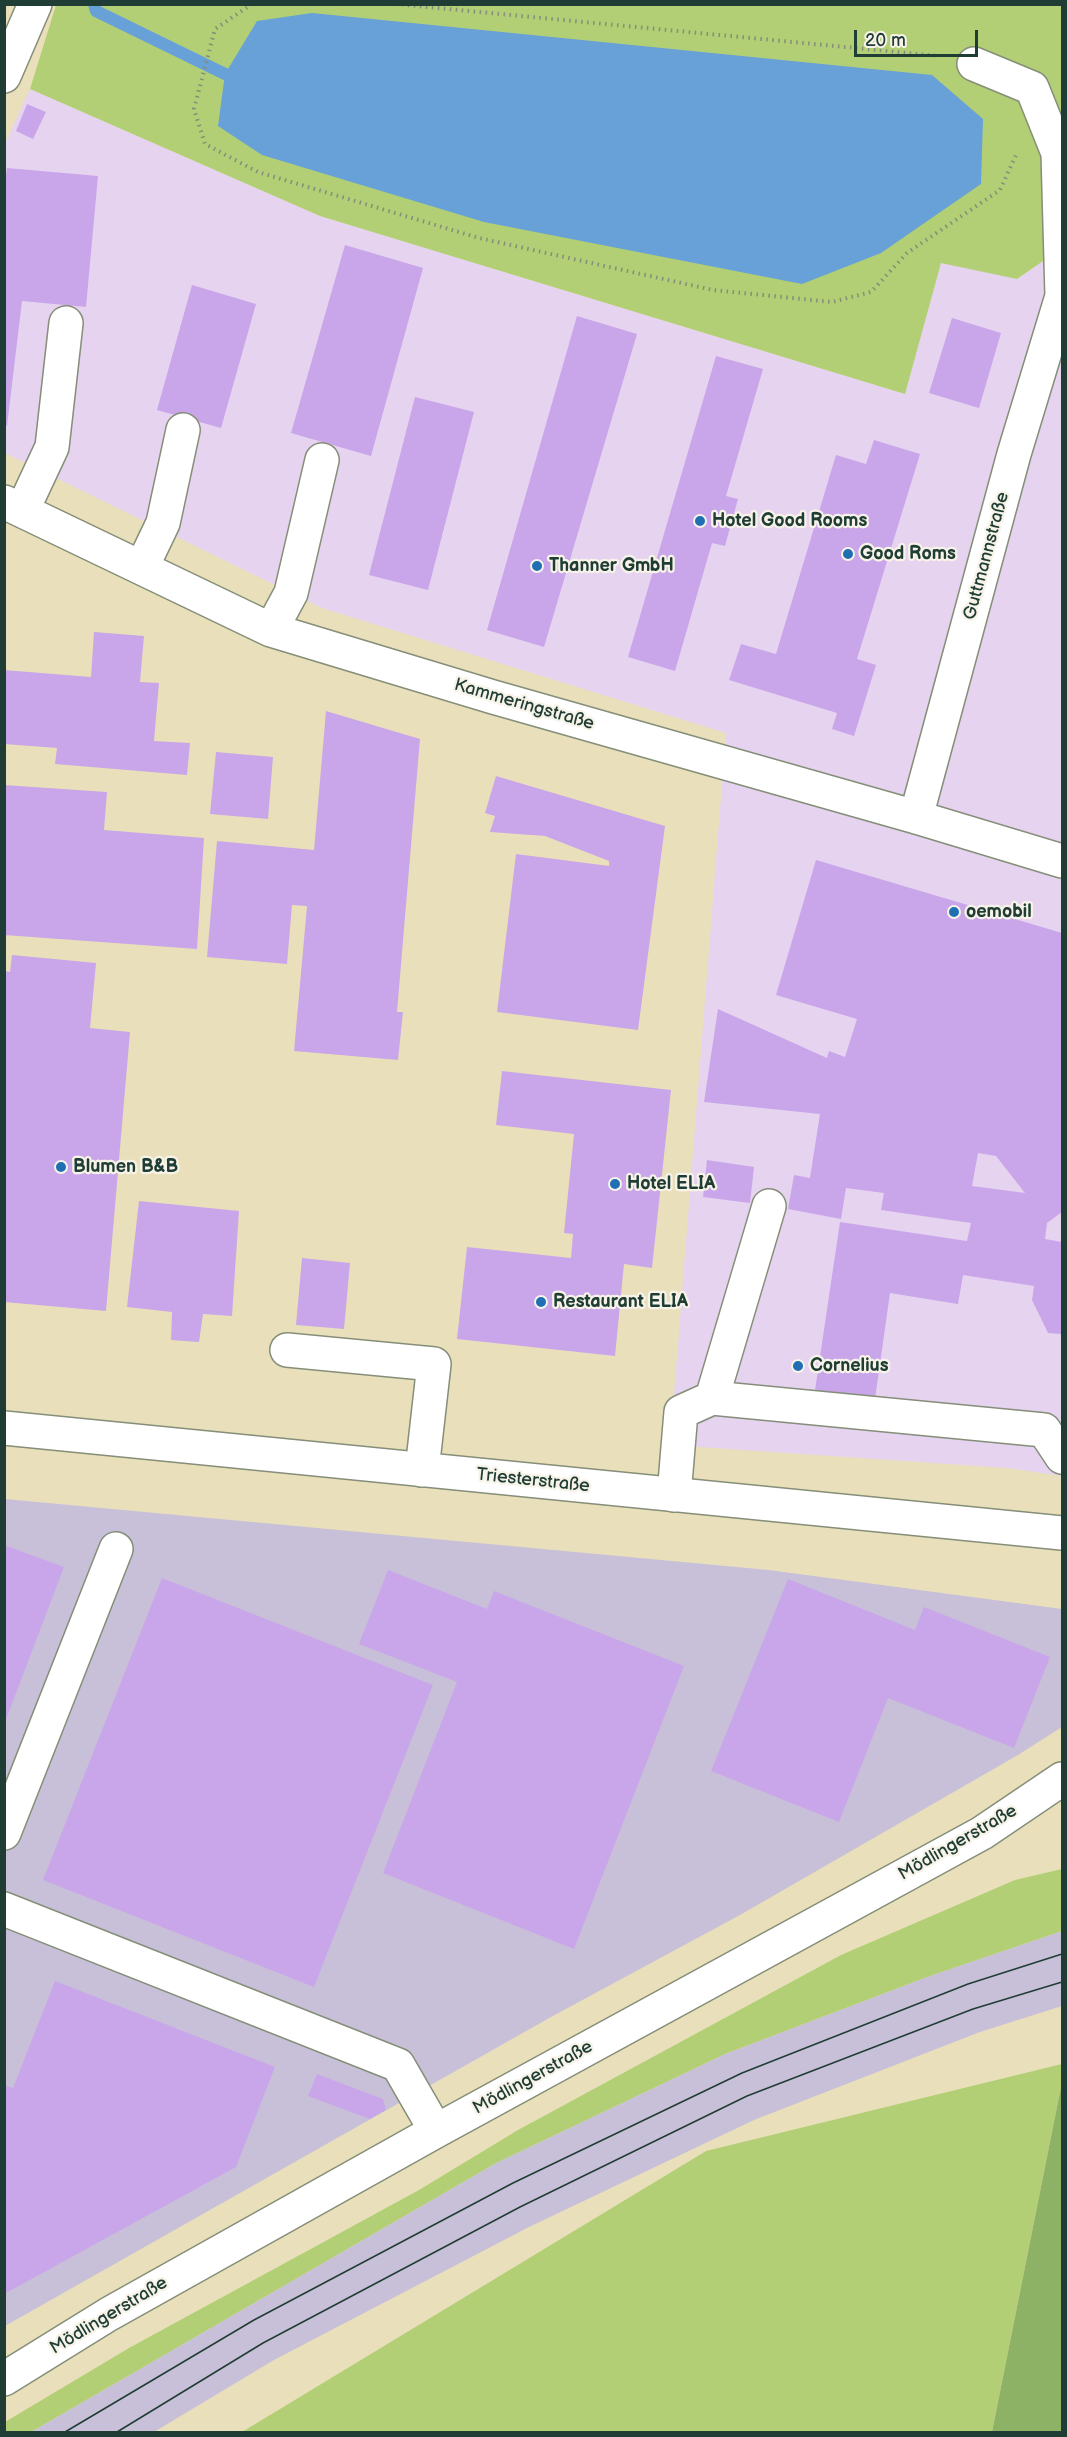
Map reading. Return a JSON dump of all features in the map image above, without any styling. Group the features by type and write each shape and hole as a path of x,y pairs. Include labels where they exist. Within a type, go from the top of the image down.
{"street":[{"path":"4,76 35,4"},
{"name":"Guttmannstraße","path":"916,817 1014,454 1062,296 1058,153 1032,88 974,64"},
{"path":"14,506 52,447 66,323"},
{"path":"142,567 163,523 183,430"},
{"path":"271,630 291,592 322,460"},
{"name":"Kammeringstraße","path":"14,506 271,630 493,697 916,817 1062,861"},
{"path":"712,1398 769,1206"},
{"path":"287,1350 434,1364 422,1470"},
{"path":"674,1495 681,1412 712,1398 1044,1430 1062,1458"},
{"name":"Triesterstraße","path":"4,1428 1062,1533"},
{"path":"4,1833 116,1549"},
{"name":"Mödlingerstraße","path":"4,2379 109,2314 436,2131 982,1833 1062,1779"},
{"path":"4,1909 398,2065 436,2131"}],"path":[{"path":"252,4 215,29 194,109 206,144 258,172 479,238 713,291 832,302 871,292 907,253 1000,190 1020,149"},
{"path":"396,4 936,55 974,64"}],"shaded area":[{"path":"30,89 320,216 905,394 941,262 1017,279 1062,248 1062,1476 1007,1468 670,1445 726,733 322,608 5,453 4,146"},
{"path":"5,1499 769,1570 1062,1609 1062,1727 1018,1755 740,1915 551,2017 5,2326"},
{"path":"1062,1931 1062,2006 980,2032 754,2120 529,2227 274,2360 154,2432 31,2432 496,2163 725,2054 927,1977"}],"green space":[{"path":"56,5 1062,5 1062,248 1017,279 941,263 905,394 320,216 30,89"},
{"path":"1062,1869 1062,1931 927,1977 725,2054 496,2163 31,2432 5,2432 5,2422 129,2348 419,2190 518,2130 841,1955 1015,1880"},
{"path":"1062,2064 1062,2082 992,2432 242,2432 706,2151"},
{"path":"1062,2082 1062,2432 992,2432"}],"water":[{"path":"312,13 932,75 983,119 981,184 881,253 802,284 484,222 262,155 218,126 225,74 257,21"}],"building":[{"path":"27,104 46,112 33,139 16,131"},
{"path":"7,168 98,176 86,307 22,301 7,426 4,424 4,191"},
{"path":"345,245 423,268 371,456 291,433"},
{"path":"192,285 256,304 221,428 157,410"},
{"path":"577,316 637,334 544,647 487,630"},
{"path":"952,318 1001,333 979,408 929,393"},
{"name":"Hotel Good Rooms","path":"716,356 763,369 726,496 738,499 725,546 712,543 675,671 628,657"},
{"path":"415,397 474,412 428,590 369,575"},
{"name":"Good Roms","path":"874,440 920,454 857,659 876,665 854,736 832,729 837,713 729,680 741,644 776,654 836,455 866,464"},
{"path":"94,632 144,636 140,682 159,683 154,741 190,743 187,775 55,764 57,748 4,744 4,670 91,677"},
{"path":"326,711 420,739 397,1012 403,1012 398,1060 294,1051 307,906 292,905 287,964 207,957 217,841 314,850"},
{"path":"216,752 273,757 268,819 210,814"},
{"path":"496,776 665,826 638,1030 497,1012 516,854 609,866 609,861 545,836 490,832 495,816 485,813"},
{"path":"4,785 107,792 104,830 204,838 197,949 4,935"},
{"path":"816,860 1062,933 1062,1212 1047,1223 1045,1239 1062,1242 1062,1334 1048,1333 1032,1300 1034,1286 963,1275 958,1304 890,1293 874,1406 814,1397 840,1222 967,1241 971,1223 881,1210 884,1193 846,1188 841,1219 788,1209 794,1175 810,1178 820,1114 704,1102 718,1009 827,1058 829,1051 845,1057 857,1019 776,995","holes":["978,1153 996,1156 1025,1193 972,1186"]},
{"name":"Blumen B&B","path":"12,955 96,963 90,1028 130,1032 106,1311 4,1302 4,971 10,972"},
{"path":"502,1071 671,1090 652,1268 624,1264 615,1356 457,1339 467,1247 571,1258 573,1234 564,1233 574,1134 496,1125"},
{"path":"707,1160 754,1167 750,1203 703,1197"},
{"path":"139,1201 239,1211 232,1316 203,1314 199,1342 171,1340 172,1312 127,1307"},
{"path":"302,1258 350,1263 344,1329 296,1325"},
{"path":"4,1545 64,1567 5,1722 4,1722"},
{"path":"388,1570 487,1609 494,1591 684,1666 574,1949 383,1873 457,1682 359,1644"},
{"path":"162,1578 433,1685 314,1987 43,1880"},
{"path":"788,1579 915,1630 924,1607 1050,1657 1014,1748 888,1698 839,1822 711,1771"},
{"path":"55,1981 275,2067 236,2167 4,2294 4,2085 13,2088"},
{"path":"317,2074 383,2099 386,2110 370,2119 308,2096"}],"waterway":[{"path":"94,4 96,11 225,74"}],"tram line":[{"path":"65,2432 254,2320 513,2183 742,2073 968,1984 1062,1954"},
{"path":"117,2432 263,2343 520,2207 747,2096 973,2009 1062,1982"}],"place":[{"name":"Hotel Good Rooms","path":"700,521"},
{"name":"Good Roms","path":"848,554"},
{"name":"Thanner GmbH","path":"537,566"},
{"name":"oemobil","path":"954,912"},
{"name":"Blumen B&B","path":"61,1167"},
{"name":"Hotel ELIA","path":"615,1184"},
{"name":"Restaurant ELIA","path":"541,1302"},
{"name":"Cornelius","path":"798,1366"}]}
